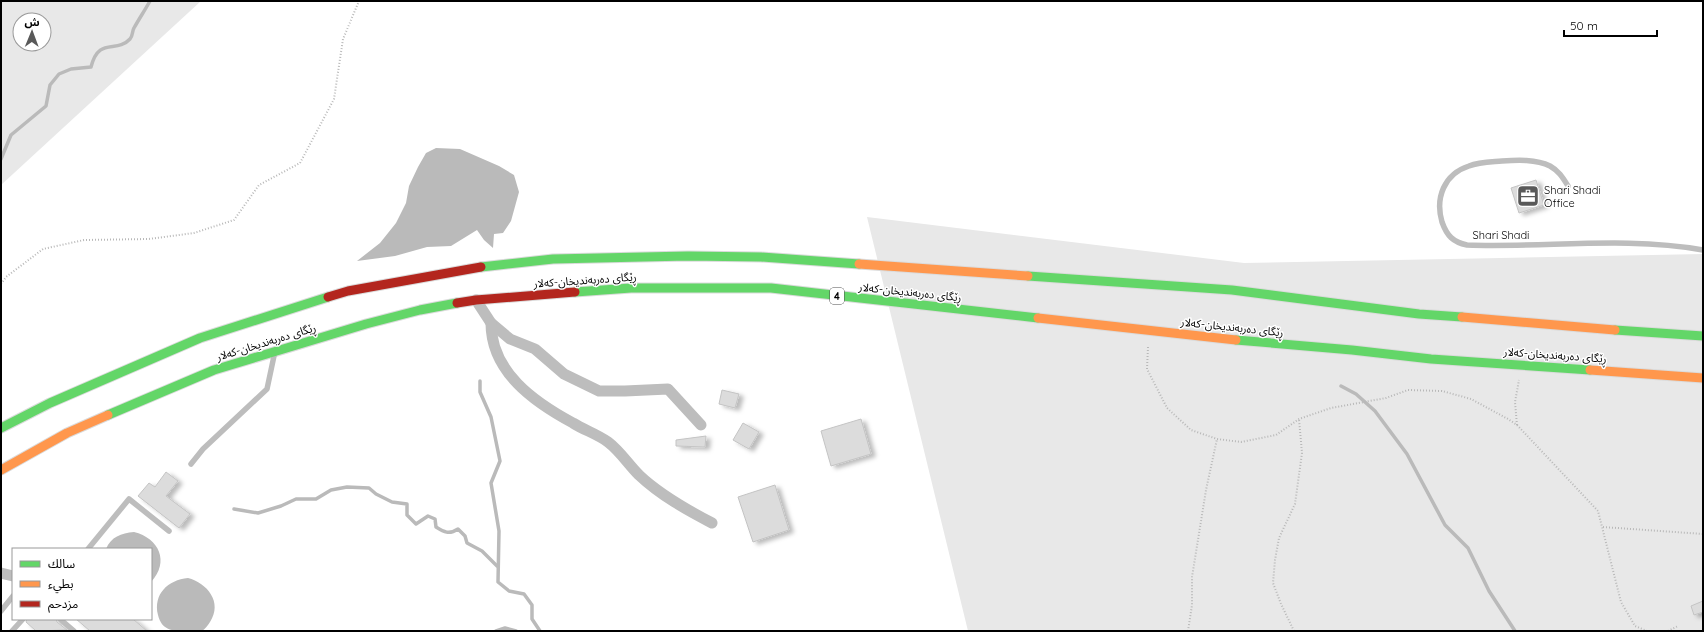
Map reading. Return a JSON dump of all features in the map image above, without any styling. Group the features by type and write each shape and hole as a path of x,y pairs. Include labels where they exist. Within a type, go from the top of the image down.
{"highway":[{"name":"ڕێگای دەربەندیخان-کەلار","path":"1,428 50,403 200,338 266,316 363,289 467,268 553,259 688,256 761,257 1232,290 1419,314 1703,336"},
{"name":"ڕێگای دەربەندیخان-کەلار","path":"1,470 67,433 214,370 420,310 476,300 631,288 771,288 1148,329 1233,340 1352,350 1431,359 1703,378"}],"street":[{"path":"476,300 491,323 510,339 535,349 564,374 599,390 625,391 668,389 701,425"},
{"path":"491,323 491,335 495,349 507,372 520,387 543,405 607,442 622,455 639,475 668,498 712,523"},
{"path":"1,574 12,576"}],"lane":[{"name":"Shari Shadi","path":"1568,186 1559,173 1549,166 1529,161 1490,162 1468,166 1454,174 1446,183 1440,194 1440,215 1448,235 1455,242 1467,245 1637,243 1681,246 1703,250"},
{"path":"191,464 203,449 267,389 275,352"},
{"path":"89,548 129,499 169,531"},
{"path":"1,611 12,597"},
{"path":"12,631 22,620"},
{"path":"61,620 74,631"}],"path":[{"path":"1,284 6,277 43,249 84,240 149,239 194,233 234,220 259,185 300,163 334,100 343,39 359,1"},
{"path":"1148,329 1147,369 1167,408 1191,430 1217,439 1241,442 1276,435 1299,419 1331,408 1386,398 1408,390 1442,391 1471,399 1508,418 1598,511 1621,602 1635,626 1647,631"},
{"path":"1517,426 1515,402 1522,365"},
{"path":"1294,631 1280,604 1273,583 1279,538 1295,504 1302,453 1299,419"},
{"path":"1188,631 1192,605 1192,577 1206,490 1217,439"},
{"path":"1603,527 1703,534"},
{"path":"1668,631 1678,626"}],"shaded area":[{"path":"1,1 201,1 1,185"},
{"path":"436,148 460,149 499,166 514,175 519,192 511,221 503,233 494,234 493,248 484,240 477,230 451,246 427,247 395,256 357,261 380,243 396,223 406,203 409,186 418,167 426,153"},
{"path":"867,217 1244,263 1703,254 1703,631 968,631"},
{"path":"134,532 143,535 155,545 159,552 161,559 160,567 152,581 152,548 106,548 111,541 117,536"},
{"path":"188,578 201,584 207,589 214,601 214,615 202,631 179,631 166,628 160,621 158,615 158,601 164,589 174,582"}],"building":[{"name":"Shari Shadi Office","path":"1536,180 1544,205 1519,213 1511,188"},
{"path":"722,390 739,394 735,408 719,404"},
{"path":"861,419 871,454 831,466 821,431"},
{"path":"743,423 759,432 749,449 733,440"},
{"path":"706,436 705,447 676,446 676,440"},
{"path":"166,472 178,481 166,496 190,514 179,528 138,496 149,483 155,487"},
{"path":"775,485 789,530 753,542 738,497"},
{"path":"1703,601 1703,612 1694,615 1691,606"},
{"path":"27,620 56,620 67,630 36,631 26,622"},
{"path":"77,620 134,620 147,631 90,631"}],"waterway":[{"path":"1,159 11,135 46,106 50,85 59,74 71,69 91,67 94,58 103,48 119,45 130,39 134,28 150,1"},
{"path":"480,381 480,392 491,417 500,461 491,483 499,531 498,582 509,591 524,594 532,605 532,619 540,631"},
{"path":"1341,386 1356,394 1375,411 1407,454 1445,525 1468,548 1489,591 1515,631"},
{"path":"234,509 258,513 281,506 296,499 316,499 331,490 347,487 369,488 376,494 392,502 407,504 407,515 416,524 428,516 435,519 436,527 444,531 452,532 458,529 465,536 467,543 482,551 497,566"},
{"path":"496,631 505,628 516,631"}],"traffic: fast":[{"path":"481,267 553,259 688,256 761,257 859,264"},
{"path":"1028,276 1232,290 1419,314 1462,317"},
{"path":"575,292 631,288 771,288 1038,318"},
{"path":"1,428 50,403 200,338 328,297"},
{"path":"108,415 214,370 366,324 420,310 457,303"},
{"path":"1615,330 1703,336"},
{"path":"1236,340 1352,350 1431,359 1590,370"}],"traffic: slow":[{"path":"859,264 1028,276"},
{"path":"1462,317 1615,330"},
{"path":"1038,318 1236,340"},
{"path":"1590,370 1703,378"},
{"path":"1,470 67,433 108,415"}],"traffic: jam":[{"path":"328,297 348,291 481,267"},
{"path":"457,303 476,300 575,292"}],"place":[{"name":"Shari Shadi Office","path":"1528,196"}]}
